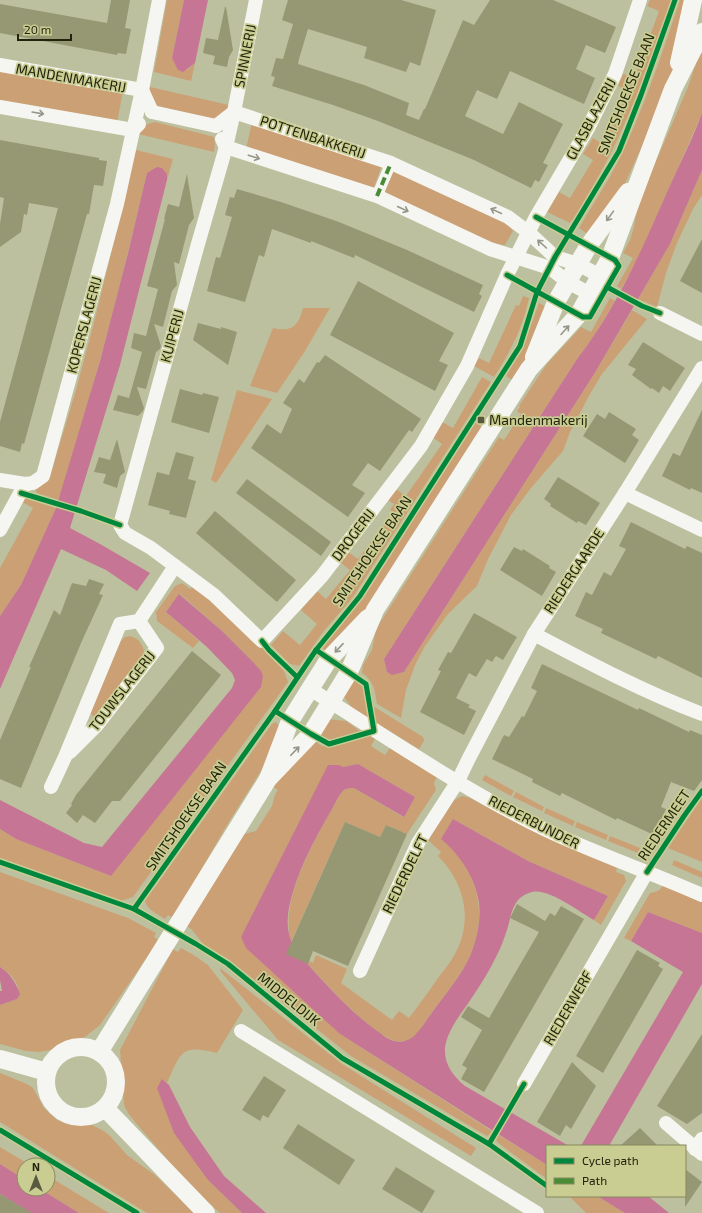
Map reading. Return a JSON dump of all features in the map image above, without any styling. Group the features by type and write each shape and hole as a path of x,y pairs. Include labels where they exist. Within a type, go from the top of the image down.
{"street":[{"path":"142,90 159,0"},
{"name":"SPINNERIJ","path":"234,112 256,0"},
{"name":"GLASBLAZERIJ","path":"528,232 587,130 614,74 640,0"},
{"path":"673,89 693,0"},
{"path":"268,779 311,734 349,672 375,610 529,369 579,314 610,258 673,89 702,32"},
{"name":"MANDENMAKERIJ","path":"0,65 142,90"},
{"name":"MANDENMAKERIJ","path":"142,90 152,112"},
{"name":"MANDENMAKERIJ","path":"134,130 142,90"},
{"path":"0,107 134,130 152,112 216,126 234,112"},
{"path":"226,147 234,112"},
{"name":"POTTENBAKKERIJ","path":"234,112 391,163 508,217 528,232 555,257 578,264 600,276"},
{"path":"216,126 226,147 377,196 490,249 550,268 568,282 590,294"},
{"name":"KOPERSLAGERIJ","path":"25,484 33,483 43,476 117,204 134,130"},
{"name":"KUIPERIJ","path":"120,525 226,147"},
{"path":"377,196 391,163"},
{"path":"529,369 556,302 594,239 641,174"},
{"path":"516,258 528,232"},
{"name":"DROGERIJ","path":"120,525 125,533 151,548 214,595 262,641 322,576 421,446 467,366 516,258"},
{"path":"660,313 702,334"},
{"name":"RIEDERGAARDE","path":"458,781 534,634 625,493 702,368"},
{"path":"0,480 25,484 0,530"},
{"path":"625,493 702,530"},
{"path":"139,621 175,566"},
{"path":"99,1052 268,779 290,721 329,659 375,610"},
{"name":"TOUWSLAGERIJ","path":"51,787 120,624 139,621 156,648 97,725 65,756"},
{"path":"534,634 620,678 702,714"},
{"name":"RIEDERBUNDER","path":"310,689 374,731 473,791 545,829 599,854 702,894"},
{"name":"RIEDERDELFT","path":"360,971 418,843 458,781"},
{"name":"RIEDERWERF","path":"524,1084 647,872"},
{"path":"241,1031 537,1213"},
{"path":"84,1047 99,1052 110,1062 116,1075 116,1090 113,1096 105,1108 98,1113 84,1118 62,1112 51,1101 48,1094 46,1079 50,1064 55,1058 68,1049 84,1047"},
{"path":"0,1058 47,1072"},
{"path":"105,1108 206,1213"},
{"path":"666,1123 700,1147"}],"shaded area":[{"path":"167,0 184,0 172,58 187,70 195,63 191,81 154,72"},
{"path":"184,0 208,0 195,63 183,72 178,70 172,58"},
{"path":"650,0 671,0 647,69 629,114 609,158 581,207 570,223 547,212 559,192 570,198 593,160 583,154 593,138 603,144 628,91 618,86 623,74 629,76 632,69 637,71 659,11 647,6"},
{"path":"680,0 687,0 681,43 671,76 647,135 619,197 589,235 579,228 619,160 637,121"},
{"path":"702,45 702,113 641,253 621,289 617,286 633,258 623,253 630,240 634,227 638,203 688,87"},
{"path":"0,71 123,91 117,123 0,103"},
{"path":"150,87 229,105 224,115 213,119 157,106 149,94"},
{"path":"702,113 702,170 670,244 596,371 404,672 392,675 387,672 384,659 577,359 605,319 617,298 691,141"},
{"path":"155,122 214,137 214,152 138,134 145,126"},
{"path":"252,122 382,165 373,190 246,149"},
{"path":"136,150 173,159 167,180 167,174 147,173 106,338 59,500 37,493 35,489 47,480 51,473 76,390 97,311"},
{"path":"157,167 162,168 167,174 167,180 120,365 70,528 150,573 137,591 106,570 61,549 0,689 0,616 21,585 56,508 100,361 147,173"},
{"path":"394,169 506,221 513,231 505,245 494,244 383,194"},
{"path":"702,170 702,195 693,209 677,243 666,273 657,307 638,299 670,244"},
{"path":"523,296 529,298 523,320 511,349 494,377 474,366 479,358 489,363 516,305 519,306"},
{"path":"610,298 615,301 594,336 577,359 384,659 387,672 392,674 404,672 596,371 632,310 647,319 602,374 570,432 563,451 531,488 511,515 488,559 477,586 448,614 425,646 416,663 406,690 401,718 377,704 373,686 369,679 362,673 363,665 372,650 376,629 499,437 504,440 521,414 517,411 520,407 519,406 546,365 581,327 591,332"},
{"path":"539,303 548,308 527,357 512,380 506,376 523,348"},
{"path":"303,308 330,308 305,351 277,393 250,386 273,328 285,329 293,327 299,320"},
{"path":"482,377 491,382 353,597 323,632 299,666 290,664 271,645 283,631 300,645 317,624 301,610 317,591 326,599 350,570 340,562 348,552 358,559 393,513 390,510 394,504 388,500 396,489 406,496 442,444 432,437 442,422 453,428"},
{"path":"237,390 272,399 216,483 211,480"},
{"path":"476,422 482,427 362,616 335,639 328,652 322,648 363,598"},
{"path":"24,498 56,508 21,585 0,616 0,568 33,508 22,502"},
{"path":"182,583 190,589 194,585 251,636 284,671 288,682 133,897 121,901 0,858 0,829 16,839 111,876 253,662 222,631 180,594 166,612 199,641 193,648 157,621 156,612 175,586"},
{"path":"179,594 222,631 261,671 263,676 261,687 111,876 16,839 0,829 0,800 84,843 102,847 232,688 235,680 232,673 207,647 166,612"},
{"path":"130,636 138,640 141,644 144,652 142,657 95,716 93,716 90,713 121,641 125,637"},
{"path":"352,678 363,687 369,716 367,718 353,709 342,694"},
{"path":"373,706 423,737 424,741 419,749 376,723"},
{"path":"327,719 346,721 360,731 332,739 326,739 317,734"},
{"path":"276,722 279,726 273,752 230,820 173,918 168,915 165,919 150,909 145,901 272,724"},
{"path":"371,736 375,739 371,746 385,755 390,748 437,777 434,783 436,790 407,834 386,825 380,837 345,822 291,942 289,925 290,906 295,886 312,846 341,793 344,790 354,788 403,817 415,797 358,764 343,767 241,937 340,1034 492,1131 487,1136 351,1056 228,959 204,945 187,926 244,834 256,831 272,806 275,794 278,790 273,787 285,768 313,740 322,746 333,747"},
{"path":"358,764 415,797 404,817 354,788 343,791 306,857 301,869 289,908 288,926 292,942 297,952 325,984 366,1022 392,1040 398,1042 406,1041 418,1032 462,970 475,943 479,923 479,903 477,893 466,867 448,845 441,839 453,819 528,861 608,896 594,920 555,897 547,894 532,892 525,894 520,898 514,907 504,940 494,961 454,1024 446,1042 445,1054 450,1069 465,1086 567,1145 546,1145 546,1164 340,1034 246,948 241,937 328,765 339,765 343,767"},
{"path":"485,775 514,791 511,796 482,780"},
{"path":"516,792 544,807 542,811 513,797"},
{"path":"462,796 470,798 504,816 617,868 616,872 624,875 626,881 601,925 594,920 608,896 528,861 453,819 451,847 470,874 477,895 479,917 476,940 472,952 461,973 418,1032 410,1039 396,1041 387,1038 363,1020 308,964 309,961 313,963 316,955 347,969 341,983 392,1020 399,1011 409,1018 451,960 458,948 462,936 465,923 465,911 459,887 446,865 438,856 441,852 428,840 454,800"},
{"path":"702,798 702,862 668,848"},
{"path":"546,808 575,821 573,826 544,813"},
{"path":"577,822 608,835 606,840 575,827"},
{"path":"610,836 640,848 638,853 608,841"},
{"path":"674,860 702,872 702,878 672,865"},
{"path":"0,872 128,918 156,933 154,937 159,940 100,1025 85,1037 51,1050 39,1052 26,1051 0,1044 0,1005 17,999 18,991 14,979 9,973 0,967"},
{"path":"663,885 702,902 702,933 648,912 631,941 624,938 650,893 658,891"},
{"path":"648,912 702,933 702,984 610,1145 581,1145 683,972 631,941"},
{"path":"181,948 208,965 243,1010 217,1053 205,1050 189,1050 179,1058 167,1083 162,1079 208,1180 242,1213 220,1213 191,1187 135,1122 124,1105 120,1050 173,949 178,952"},
{"path":"0,967 7,972 17,986 20,994 17,999 0,1005 0,991 2,991"},
{"path":"220,968 342,1064 476,1148 471,1156 278,1040 221,972"},
{"path":"0,1073 33,1088 44,1108 57,1120 71,1125 90,1124 104,1131 127,1155 155,1175 194,1213 147,1213 0,1122"},
{"path":"162,1079 169,1085 190,1127 224,1176 266,1213 242,1213 208,1180 174,1133 157,1088"},
{"path":"499,1135 546,1164 546,1178 497,1142 496,1139"},
{"path":"0,1147 17,1157 16,1174 0,1164"},
{"path":"0,1164 16,1174 16,1197 53,1197 79,1213 31,1213 0,1194"},
{"path":"56,1181 109,1213 79,1213 53,1197 56,1197"},
{"path":"570,1197 599,1197 625,1213 586,1213"},
{"path":"599,1197 649,1197 669,1213 625,1213"}],"building":[{"path":"111,0 130,0 125,28 131,29 126,54 118,53 117,55 0,33 0,4 107,23"},
{"path":"288,0 401,0 436,10 420,66 410,62 406,72 364,58 367,47 308,29 298,64 364,85 409,103 406,115 419,120 463,20 474,25 490,0 553,0 616,27 605,53 586,45 576,69 595,78 584,104 510,71 497,99 477,90 465,116 503,134 519,102 563,124 543,163 548,165 539,182 535,180 531,188 474,160 378,121 272,86 275,77 271,76 276,58 283,59 293,24 282,20"},
{"path":"225,7 233,50 229,57 227,67 213,64 215,56 203,53 206,38 218,40"},
{"path":"0,140 99,158 99,160 107,161 103,186 94,185 89,214 87,214 24,444 22,443 20,452 0,446 0,422 58,208 29,203 27,215 24,214 21,232 0,247 0,224 4,198 0,197"},
{"path":"187,174 194,218 189,225 179,264 174,262 177,285 172,291 163,327 154,324 161,346 160,349 156,352 146,389 137,387 144,408 138,416 113,410 118,395 129,398 142,352 131,348 134,333 146,336 158,289 147,286 168,204 179,207"},
{"path":"237,189 339,222 407,250 483,285 479,294 482,296 474,312 355,255 354,258 311,241 311,243 272,229 264,257 259,255 245,302 207,291 216,257 220,258 232,217 225,215 230,197 234,198"},
{"path":"702,239 702,293 680,281"},
{"path":"358,281 454,333 439,361 448,365 435,391 330,335"},
{"path":"198,323 221,329 221,327 237,332 228,365 193,340"},
{"path":"643,342 685,368 670,391 663,386 659,393 632,375 636,369 628,365"},
{"path":"325,355 421,419 412,432 409,430 380,471 368,463 352,485 365,493 348,517 251,448 267,424 281,434 292,409 283,403 299,379 304,383 317,362 319,363"},
{"path":"180,389 202,395 203,393 219,397 209,433 171,422"},
{"path":"702,410 702,493 691,488 690,490 662,476 673,453 680,456"},
{"path":"609,412 636,429 632,435 639,440 625,463 583,436 597,414 605,419"},
{"path":"117,439 125,472 120,476 117,488 103,483 106,474 94,472 99,457 110,460"},
{"path":"176,452 194,457 188,479 196,481 186,518 169,514 170,511 148,505 157,472 169,475"},
{"path":"558,477 600,503 586,525 578,521 577,523 550,506 551,504 544,499"},
{"path":"247,479 331,542 321,556 236,493"},
{"path":"215,511 296,580 277,602 196,533"},
{"path":"631,522 685,549 687,546 702,553 702,678 658,656 656,659 601,633 603,629 575,616 586,592 592,595 604,572 611,576 626,549 619,546"},
{"path":"514,547 522,551 523,549 550,566 549,568 556,572 542,596 500,570"},
{"path":"89,579 104,584 99,594 103,595 81,643 21,788 0,779 0,740 31,667 29,667 54,610 60,615 72,583 86,586"},
{"path":"474,613 517,637 503,660 496,656 492,662 487,659 476,677 469,673 456,698 470,705 468,707 476,711 464,735 420,712 441,671 438,670 448,652 451,653"},
{"path":"192,651 221,675 120,801 112,801 95,823 83,815 77,823 66,813 72,805 71,804 76,795"},
{"path":"542,664 638,710 639,708 689,732 690,730 702,735 702,780 694,791 671,782 661,807 666,809 654,835 617,818 616,820 562,793 560,796 532,782 533,779 492,759 504,735 509,737 522,716 524,717 537,691 531,688"},
{"path":"345,822 380,837 386,825 407,834 348,966 313,951 308,964 286,954"},
{"path":"517,904 545,921 550,913 555,916 561,906 584,919 484,1092 461,1079 467,1068 462,1065 482,1030 461,1017 468,1006 489,1018 539,932 510,918"},
{"path":"637,950 660,963 658,966 663,969 603,1073 576,1056"},
{"path":"702,1034 702,1113 687,1124 657,1106"},
{"path":"572,1062 596,1086 571,1129 566,1125 560,1136 537,1122"},
{"path":"264,1076 286,1090 268,1118 263,1115 260,1121 242,1110"},
{"path":"298,1124 355,1160 339,1185 283,1148"},
{"path":"640,1128 657,1145 621,1145"},
{"path":"396,1167 435,1191 422,1213 382,1189"},
{"path":"686,1170 702,1182 685,1207 686,1197"},
{"path":"0,1194 32,1213 0,1213"}],"marked path":[{"path":"377,196 391,163"}],"cycle path":[{"name":"SMITSHOEKSE BAAN","path":"134,909 275,711 316,650 360,596 520,346 537,292 555,257 619,151 675,0"},
{"path":"536,217 615,260 619,266 607,287 642,306 660,313"},
{"path":"507,275 583,317 590,317 607,287"},
{"path":"21,493 81,511 120,525"},
{"path":"262,641 269,650 297,677"},
{"path":"275,711 329,744 374,731 366,684 316,650"},
{"name":"RIEDERMEET","path":"647,872 702,791"},
{"name":"MIDDELDIJK","path":"0,862 134,909 196,944 228,964 342,1058 489,1144 546,1185"},
{"path":"489,1144 524,1084"},
{"path":"0,1130 137,1213"}],"place":[{"name":"Mandenmakerij","path":"481,420"}]}
